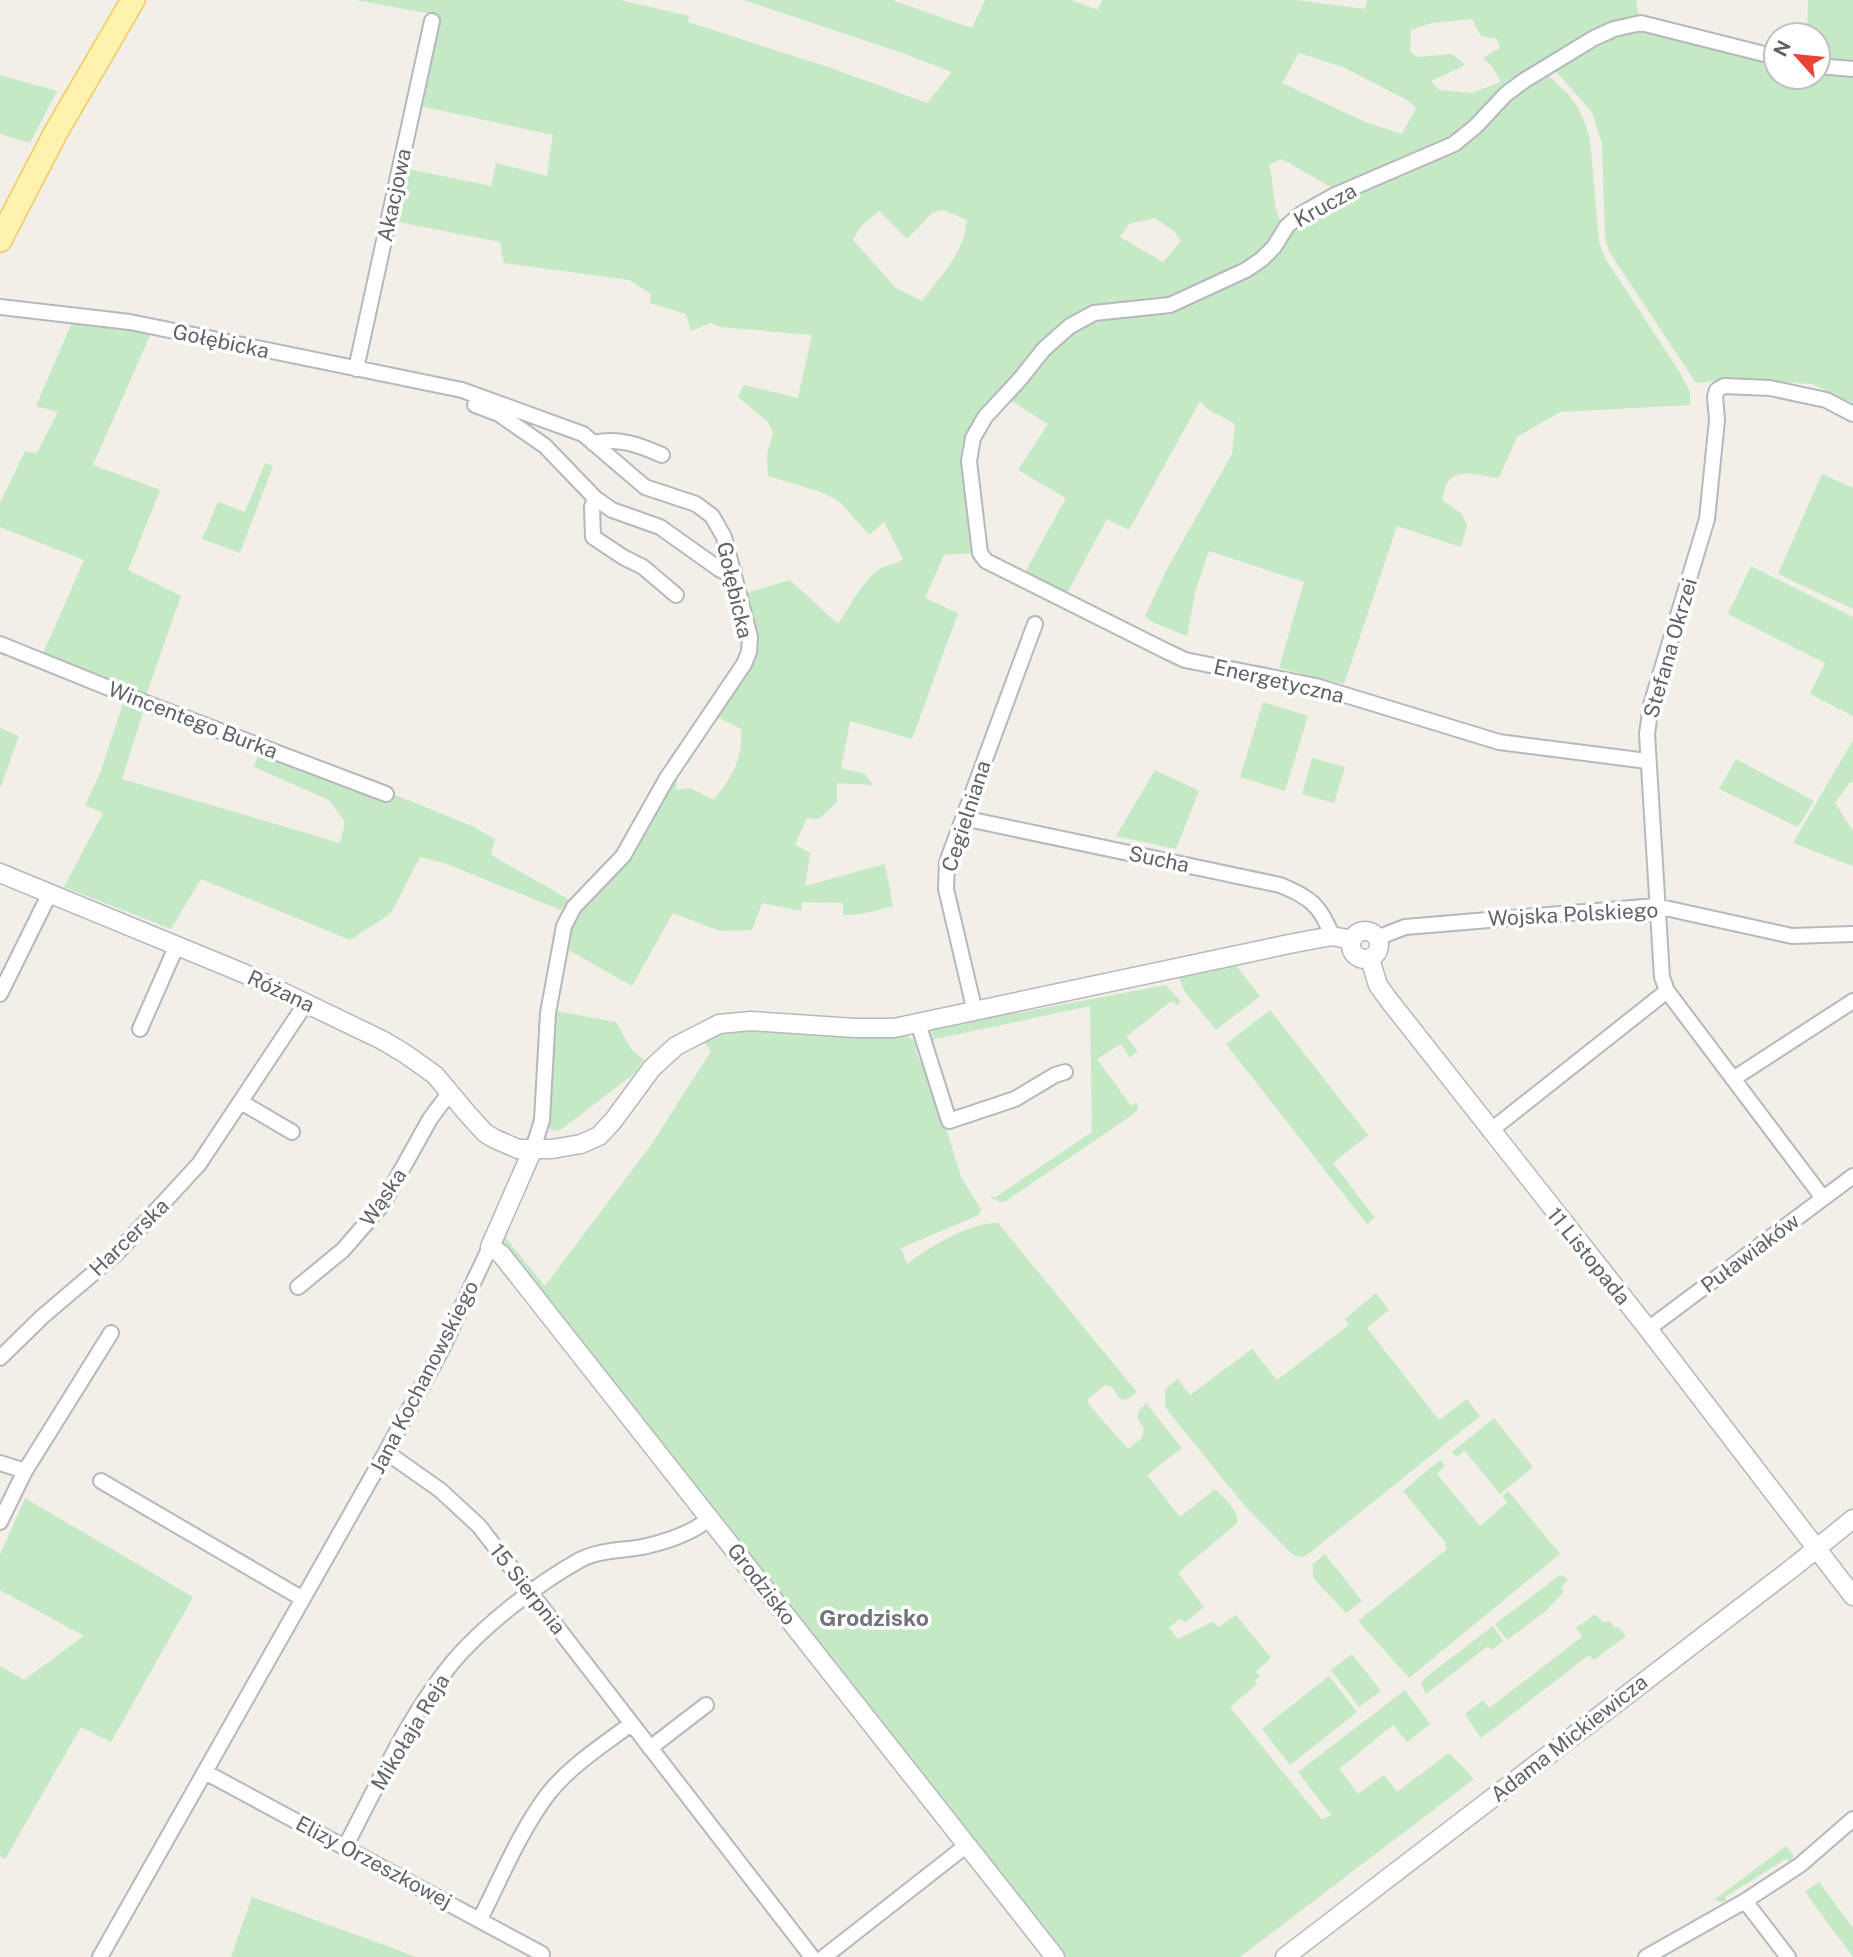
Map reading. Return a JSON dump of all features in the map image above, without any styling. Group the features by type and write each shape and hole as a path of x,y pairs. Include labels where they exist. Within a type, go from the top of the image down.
{"main road":[{"path":"0,240 56,132 134,0"}],"street":[{"name":"Akacjowa","path":"356,369 432,21"},
{"name":"Krucza","path":"975,505 969,461 977,427 1044,349 1084,317 1108,311 1170,305 1245,270 1274,247 1287,226 1301,214 1333,197 1454,144 1476,126 1506,94 1525,80 1594,38 1614,29 1641,23 1657,25 1762,54"},
{"path":"1832,67 1853,69"},
{"name":"Gołębicka","path":"0,307 130,322 462,390 583,434 645,487 696,504 712,516 724,537 734,571 750,637 749,652 744,664 667,778 623,856 574,907 564,926 548,1013 542,1120 533,1149"},
{"path":"416,381 499,414 545,446 595,498 612,510 660,527 719,569 727,573 734,571"},
{"name":"Stefana Okrzei","path":"1667,992 1662,977 1656,906 1647,734 1651,705 1707,519 1717,420 1714,397 1717,390 1724,386 1792,391 1826,400 1853,414"},
{"path":"593,443 634,443 662,454"},
{"path":"595,498 592,507 593,537 643,567 676,594"},
{"name":"Energetyczna","path":"975,505 980,553 986,561 1185,660 1294,681 1499,742 1647,761"},
{"name":"Cegielniana","path":"975,1012 945,876 950,854 1035,624"},
{"name":"Wincentego Burka","path":"0,644 386,794"},
{"name":"Sucha","path":"963,818 1280,885 1303,894 1322,912 1332,936"},
{"name":"Różana","path":"0,873 177,945 306,1003 404,1053 435,1074 485,1133 508,1146 533,1149"},
{"path":"0,994 50,892"},
{"name":"Wojska Polskiego","path":"1377,938 1405,927 1656,906 1793,936 1853,934"},
{"path":"1362,931 1377,938 1378,950 1370,958 1364,960 1353,953 1352,940 1362,931"},
{"path":"533,1149 571,1147 599,1136 613,1121 643,1077 659,1061 691,1037 719,1024 751,1021 876,1028 918,1023 1332,936 1352,940"},
{"path":"140,1029 177,945"},
{"name":"11 Listopada","path":"1370,958 1378,985 1388,999 1648,1329 1853,1596"},
{"path":"1490,1131 1667,992 1824,1198"},
{"path":"1733,1079 1853,1001"},
{"name":"Harcerska","path":"0,1358 42,1317 117,1253 166,1203 199,1164 306,1003"},
{"path":"918,1023 950,1121 1015,1099 1055,1075 1065,1072"},
{"name":"Wąska","path":"298,1287 343,1250 382,1205 430,1119 450,1092"},
{"path":"241,1102 292,1132"},
{"name":"Jana Kochanowskiego","path":"100,1957 441,1351 533,1149"},
{"name":"Puławiaków","path":"1648,1329 1853,1176"},
{"name":"Grodzisko","path":"490,1247 501,1254 1055,1957"},
{"path":"0,1522 25,1471 111,1333"},
{"name":"15 Sierpnia","path":"386,1452 440,1490 480,1526 812,1957"},
{"path":"0,1463 25,1471"},
{"path":"101,1481 303,1599"},
{"name":"Mikołaja Reja","path":"345,1847 413,1721 438,1683 470,1644 531,1592 581,1559 597,1553 656,1543 693,1529 710,1518"},
{"name":"Adama Mickiewicza","path":"1285,1957 1853,1518"},
{"path":"650,1748 706,1705"},
{"path":"480,1919 548,1793 580,1762 631,1724"},
{"name":"Elizy Orzeszkowej","path":"205,1772 542,1954"},
{"path":"1646,1957 1745,1900 1807,1860 1853,1819"},
{"path":"824,1957 967,1845"},
{"path":"1745,1900 1788,1957"}],"green space":[{"path":"355,0 620,0 689,16 688,22 831,68 927,103 952,72 743,0 892,0 972,28 985,0 1071,0 1098,10 1102,0 1296,0 1365,9 1367,0 1636,0 1639,17 1599,33 1455,138 1336,190 1282,159 1269,165 1275,204 1284,226 1260,258 1171,301 1077,316 966,442 961,457 974,553 944,555 925,598 958,613 912,739 850,721 841,768 865,774 873,785 837,783 837,802 819,819 807,818 795,845 810,853 805,886 885,864 893,906 862,914 843,915 843,903 802,902 801,911 762,903 752,930 720,931 673,913 632,986 565,948 570,926 577,912 627,862 644,837 678,773 676,790 690,788 714,800 731,775 740,750 741,729 714,715 755,639 746,593 790,580 838,624 872,575 880,568 903,559 884,522 869,535 840,502 821,492 768,476 767,454 773,433 768,422 738,397 744,385 798,398 812,335 720,327 711,323 691,331 686,314 650,303 651,294 629,280 504,263 500,242 393,221 404,168 491,186 496,163 547,176 553,135 420,106 438,15","holes":["1472,19 1481,36 1497,39 1500,48 1483,58 1492,66 1501,82 1471,93 1439,90 1431,81 1464,64 1452,54 1418,57 1410,52 1411,30 1431,23","1299,53 1343,67 1407,100 1416,108 1402,134 1365,122 1282,83","943,210 967,220 957,253 922,301 896,288 853,240 861,226 879,211 907,239 932,213","1155,218 1174,231 1181,241 1163,262 1120,237 1129,224"]},
{"path":"1808,0 1853,0 1853,64 1832,62 1832,21 1807,21"},
{"path":"1645,26 1762,56 1762,91 1832,91 1832,71 1853,73 1853,403 1812,384 1731,379 1696,383 1610,253 1605,238 1602,144 1592,112 1551,66 1611,37"},
{"path":"1547,72 1575,103 1590,139 1599,243 1606,260 1679,371 1690,392 1690,405 1560,412 1517,437 1499,478 1470,474 1454,476 1445,489 1443,501 1461,513 1467,525 1461,547 1397,526 1344,684 1279,668 1304,582 1209,551 1195,593 1187,636 1154,623 1145,616 1168,567 1232,454 1235,424 1206,408 1200,401 1129,530 1107,519 1065,597 1023,576 1066,498 1018,470 1048,424 1009,399 1046,353 1087,324 1232,280 1311,210 1409,169"},
{"path":"0,75 57,91 30,143 0,134"},
{"path":"73,320 151,333 93,465 160,490 128,570 181,596 145,698 42,656 84,560 0,527 0,503 25,451 37,453 58,412 36,406"},
{"path":"265,463 273,466 240,553 202,539 218,502 245,512"},
{"path":"1822,474 1853,488 1853,609 1778,574"},
{"path":"1751,566 1853,617 1853,716 1810,694 1825,663 1728,614"},
{"path":"125,698 145,706 122,779 340,843 345,822 329,800 254,767 260,750 388,801 393,794 472,826 495,839 491,855 568,899 561,910 447,864 420,857 391,913 350,940 201,879 171,929 64,887 103,813 85,805 100,773"},
{"path":"1263,702 1308,716 1285,791 1240,777"},
{"path":"0,728 19,736 0,789"},
{"path":"1853,740 1853,781 1835,803 1853,831 1853,866 1793,843"},
{"path":"1312,758 1345,767 1334,803 1302,794"},
{"path":"1736,759 1814,801 1798,827 1719,789"},
{"path":"1155,770 1199,791 1176,849 1116,836"},
{"path":"1234,963 1260,996 1216,1030 1185,992 1179,977"},
{"path":"1166,985 1181,1002 1177,1005 1171,1001 1126,1037 1138,1051 1130,1058 1121,1044 1097,1059 1131,1106 1137,1102 1138,1109 1006,1201 1000,1202 988,1196 996,1197 1092,1132 1090,1006 931,1040 932,1029"},
{"path":"1270,1010 1368,1135 1333,1163 1375,1218 1367,1224 1226,1044"},
{"path":"556,1011 616,1022 631,1049 644,1060 634,1074 559,1131 546,1128"},
{"path":"754,1030 862,1038 906,1035 914,1041 918,1058 929,1072 961,1177 981,1209 979,1215 901,1248 907,1264 938,1243 963,1231 998,1223 1136,1391 1125,1400 1120,1399 1112,1387 1105,1385 1087,1400 1091,1407 1128,1449 1142,1438 1144,1428 1137,1418 1146,1403 1182,1448 1147,1475 1180,1517 1215,1489 1236,1513 1237,1523 1178,1573 1204,1607 1186,1622 1179,1619 1169,1628 1178,1639 1212,1622 1219,1627 1236,1615 1271,1658 1256,1671 1260,1677 1255,1680 1257,1684 1230,1707 1322,1820 1331,1815 1298,1772 1405,1690 1430,1724 1407,1742 1393,1725 1339,1769 1358,1794 1384,1775 1397,1792 1449,1753 1474,1779 1240,1957 1064,1957 501,1245 504,1236 545,1286 651,1145 711,1051 703,1041 723,1032"},
{"path":"1376,1293 1389,1310 1367,1328 1439,1420 1467,1399 1480,1416 1307,1555 1293,1555 1244,1505 1168,1411 1165,1406 1165,1389 1178,1379 1190,1395 1252,1349 1277,1380 1349,1325 1345,1319"},
{"path":"1494,1418 1533,1467 1500,1494 1465,1451 1456,1457 1452,1452"},
{"path":"1440,1460 1445,1466 1437,1474 1480,1526 1507,1503 1502,1496 1508,1491 1560,1554 1409,1678 1358,1621 1447,1549 1445,1542 1403,1491"},
{"path":"25,1498 193,1597 111,1742 81,1727 5,1859 0,1856 0,1666 24,1680 84,1636 0,1590 0,1555"},
{"path":"1325,1554 1362,1601 1346,1613 1313,1578 1313,1564"},
{"path":"1560,1575 1568,1579 1561,1587 1564,1591 1546,1611 1507,1640 1495,1624"},
{"path":"1595,1614 1604,1623 1609,1621 1616,1629 1618,1627 1626,1636 1594,1660 1589,1655 1481,1738 1465,1714 1483,1700 1489,1708 1582,1637 1576,1628"},
{"path":"1493,1626 1503,1641 1492,1650 1488,1646 1426,1694 1421,1684 1426,1677"},
{"path":"1352,1654 1381,1691 1359,1707 1331,1670"},
{"path":"1329,1676 1357,1712 1290,1765 1262,1729"},
{"path":"1786,1846 1794,1856 1789,1862 1786,1859 1725,1897 1727,1901 1714,1900"},
{"path":"1819,1882 1853,1928 1853,1957 1805,1892"},
{"path":"252,1897 417,1957 231,1957"}],"district":[{"name":"Grodzisko","path":"874,1617"}]}
